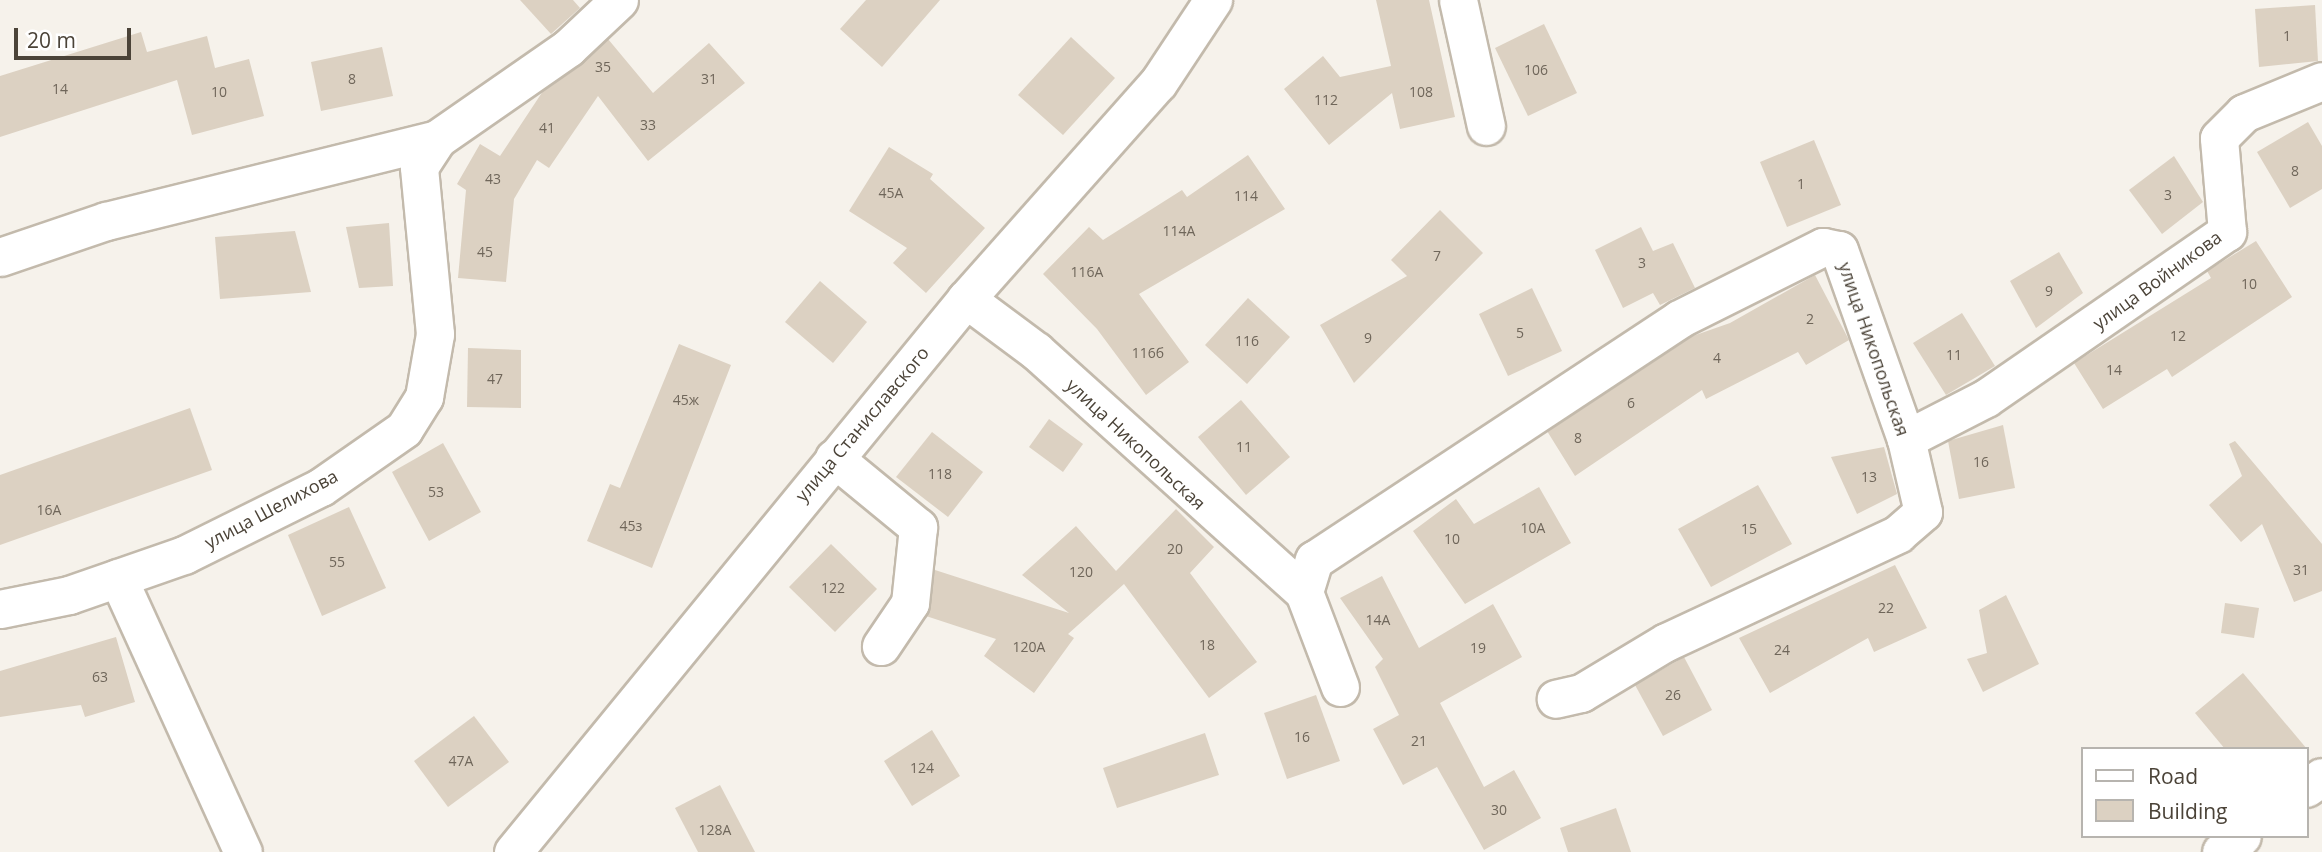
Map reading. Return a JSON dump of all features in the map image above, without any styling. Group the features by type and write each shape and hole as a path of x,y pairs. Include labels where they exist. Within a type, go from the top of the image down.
{"street":[{"name":"улица Шелихова","path":"0,257 106,221 437,139 568,48 619,0"},
{"name":"улица Станиславского","path":"513,852 966,299 1158,83 1213,0"},
{"path":"1458,0 1486,126"},
{"name":"улица Войникова","path":"1906,439 1996,391 2227,232 2219,138 2244,113 2322,81"},
{"name":"улица Шелихова","path":"0,609 118,578 184,555 321,487 404,429 424,397 432,361 430,243 419,167 437,139"},
{"name":"улица Никопольская","path":"1304,592 1314,560 1587,376 1679,319 1823,247 1839,250 1906,439 1923,512 1898,534 1666,642 1581,693 1556,699"},
{"name":"улица Никопольская","path":"966,299 1036,351 1304,592 1340,687"},
{"path":"834,458 918,527 910,603 881,646"},
{"path":"118,578 243,852"},
{"path":"2221,852 2239,838"}],"building":[{"path":"520,0 573,0 580,8 551,34"},
{"path":"866,0 940,0 882,67 840,29"},
{"path":"1376,0 1429,0 1455,117 1400,129 1392,93 1329,145 1284,89 1323,56 1340,77 1391,66"},
{"path":"2315,5 2318,61 2259,67 2255,9"},
{"path":"1544,24 1577,93 1528,116 1495,48"},
{"path":"141,32 147,52 207,36 215,68 249,59 264,116 192,135 177,80 0,137 0,76"},
{"path":"1071,37 1115,78 1063,135 1018,95"},
{"path":"608,39 653,93 709,43 745,83 648,161 598,96 549,168 537,160 514,199 506,282 458,278 466,190 457,184 480,144 500,156 543,91"},
{"path":"382,47 393,96 321,111 311,62"},
{"path":"2308,122 2322,146 2322,189 2290,208 2257,152"},
{"path":"1814,140 1841,205 1787,227 1760,162"},
{"path":"889,147 933,174 930,179 985,228 926,293 893,263 907,248 849,211"},
{"path":"1248,155 1285,209 1139,294 1189,362 1146,395 1097,329 1043,274 1089,227 1103,240 1182,190 1187,197"},
{"path":"2174,156 2203,202 2162,234 2129,190"},
{"path":"1440,210 1483,253 1354,383 1320,325 1407,276 1391,260"},
{"path":"389,223 393,286 359,288 346,227"},
{"path":"1641,227 1653,251 1673,243 1695,288 1660,305 1653,293 1623,308 1595,250"},
{"path":"295,231 311,292 220,299 215,237"},
{"path":"2256,241 2292,297 2172,377 2167,369 2103,409 2074,363 2211,278 2207,271"},
{"path":"2059,252 2083,293 2036,328 2010,281"},
{"path":"1815,275 1849,340 1806,365 1798,352 1706,399 1702,390 1575,476 1547,431 1690,337 1730,323"},
{"path":"820,281 867,322 833,363 785,322"},
{"path":"1532,288 1562,351 1508,376 1479,314"},
{"path":"1248,298 1290,337 1247,384 1205,345"},
{"path":"1962,313 1995,366 1946,395 1913,343"},
{"path":"679,344 731,365 652,568 587,541 610,484 620,488"},
{"path":"468,348 521,350 521,408 467,407"},
{"path":"1241,400 1290,457 1246,495 1198,437"},
{"path":"190,408 212,470 0,545 0,475"},
{"path":"1049,419 1083,444 1063,472 1029,447"},
{"path":"2003,425 2015,488 1959,499 1948,441"},
{"path":"932,432 983,472 948,517 896,477"},
{"path":"2235,441 2322,544 2322,591 2294,602 2262,524 2241,542 2209,505 2242,476 2229,444"},
{"path":"443,443 481,512 429,541 392,472"},
{"path":"1884,447 1897,494 1857,514 1831,457"},
{"path":"1758,485 1792,544 1711,587 1678,529"},
{"path":"1539,487 1571,543 1465,604 1413,531 1456,499 1474,524"},
{"path":"349,507 386,588 322,616 288,535"},
{"path":"1176,509 1214,547 1190,573 1257,662 1209,698 1124,584 1068,634 1074,638 1034,693 984,656 996,639 926,616 935,570 1069,613 1022,575 1076,526 1116,571"},
{"path":"831,544 877,589 835,632 789,587"},
{"path":"1895,565 1927,628 1874,652 1868,638 1770,693 1739,638"},
{"path":"1382,576 1419,648 1493,604 1522,657 1440,703 1484,787 1514,770 1541,818 1484,850 1437,767 1403,785 1373,729 1399,715 1375,667 1383,659 1340,598"},
{"path":"2006,595 2039,664 1983,692 1967,659 1987,653 1979,610"},
{"path":"2225,603 2259,608 2254,638 2221,633"},
{"path":"116,637 135,702 85,717 81,705 0,717 0,671"},
{"path":"1684,657 1712,710 1663,736 1635,685"},
{"path":"2243,673 2305,747 2223,747 2195,713"},
{"path":"1316,695 1340,761 1287,779 1264,713"},
{"path":"474,716 509,762 448,807 414,761"},
{"path":"932,730 960,776 912,806 884,761"},
{"path":"1205,733 1219,775 1117,808 1103,768"},
{"path":"720,785 755,852 698,852 675,808"},
{"path":"1616,808 1631,852 1568,852 1560,828"}]}
